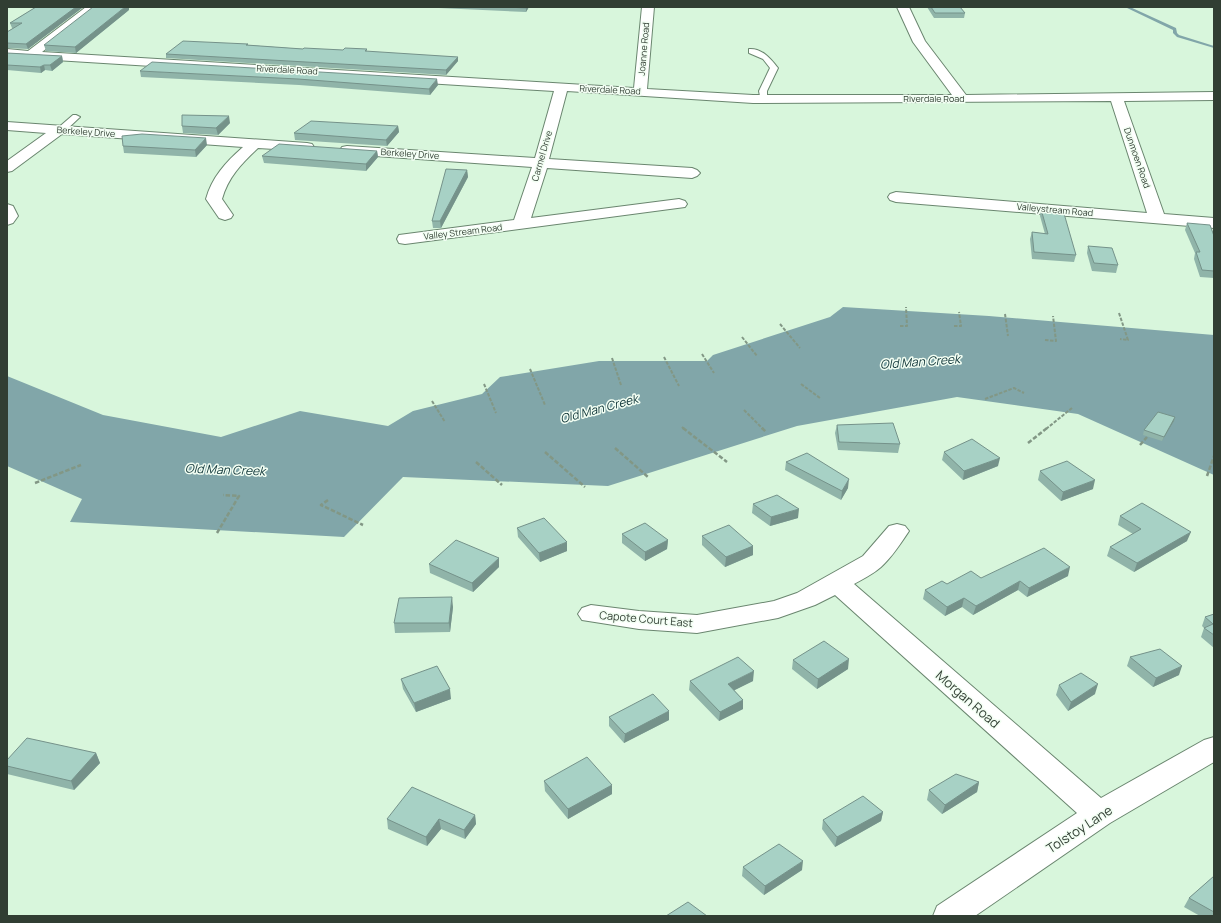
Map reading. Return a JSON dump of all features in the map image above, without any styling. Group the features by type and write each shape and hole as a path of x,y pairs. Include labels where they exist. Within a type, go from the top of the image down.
{"street":[{"path":"31,54 93,7"},
{"name":"Joanne Road","path":"640,92 648,7"},
{"path":"903,7 919,42 962,99"},
{"name":"Riverdale Road","path":"7,53 764,99 962,99 1214,96"},
{"name":"Carmel Drive","path":"521,225 541,162 562,87"},
{"name":"Dunmoen Road","path":"1116,97 1157,218"},
{"name":"Berkeley Drive","path":"7,126 320,148"},
{"path":"7,168 60,130"},
{"path":"225,215 214,199 216,187 233,163 255,144"},
{"name":"Berkeley Drive","path":"336,149 692,173"},
{"name":"Valleystream Road","path":"896,197 1214,223"},
{"name":"Valley Stream Road","path":"405,239 679,204"},
{"path":"7,209 10,216 7,220"},
{"name":"Capote Court East","path":"591,614 639,620 697,624 778,609 806,600 872,562 880,554 897,531"},
{"name":"Morgan Road","path":"837,583 1099,814"},
{"name":"Tolstoy Lane","path":"949,916 1099,814 1214,748"}],"lane":[{"path":"752,51 766,57 774,68 764,91 764,99"},
{"path":"60,130 76,117"}],"path":[{"path":"900,326 907,326 906,307"},
{"path":"954,326 961,326 960,312"},
{"path":"1005,314 1008,336"},
{"path":"1119,314 1128,340 1120,340"},
{"path":"1045,340 1056,341 1053,316"},
{"path":"780,324 800,348"},
{"path":"742,337 757,356"},
{"path":"702,354 714,373"},
{"path":"664,357 679,386"},
{"path":"612,358 621,385"},
{"path":"530,369 545,405"},
{"path":"484,384 496,413"},
{"path":"801,384 820,398"},
{"path":"984,399 1014,388 1024,393"},
{"path":"432,400 445,422"},
{"path":"1028,443 1072,408"},
{"path":"744,410 766,432"},
{"path":"682,427 727,462"},
{"path":"1140,445 1147,437"},
{"path":"615,448 648,477"},
{"path":"545,452 585,487"},
{"path":"1207,476 1214,456"},
{"path":"476,462 502,485"},
{"path":"35,483 81,465"},
{"path":"218,532 239,496 223,495"},
{"path":"328,500 321,505 363,525"}],"water":[{"name":"Old Man Creek","path":"843,307 989,316 1214,335 1214,475 1078,414 957,397 797,426 608,486 403,477 344,537 70,522 82,499 7,466 7,376 103,415 221,437 300,411 388,426 413,411 482,394 500,377 599,361 707,361 713,355 830,317"}],"building":[{"path":"36,7 76,7 26,44 7,43 7,32 22,23 10,23"},
{"path":"93,7 125,7 75,47 44,45"},
{"path":"931,7 960,7 965,13 935,13"},
{"path":"183,41 248,44 246,45 303,49 367,49 365,51 458,57 446,70 166,54"},
{"path":"7,53 62,56 50,65 40,67 7,65"},
{"path":"152,62 437,79 429,89 298,79 140,71"},
{"path":"182,115 229,116 216,128 182,126"},
{"path":"311,121 398,126 386,140 294,133"},
{"path":"142,134 206,138 195,150 123,146 122,136"},
{"path":"279,144 377,151 366,164 262,156"},
{"path":"446,169 467,170 440,221 432,221"},
{"path":"1041,209 1063,210 1076,255 1034,252 1032,232 1048,234"},
{"path":"1187,223 1210,225 1214,236 1214,271 1202,270 1196,252 1200,252"},
{"path":"1088,246 1112,248 1118,265 1094,263"},
{"path":"1158,412 1175,417 1164,437 1144,430"},
{"path":"893,423 900,444 839,442 837,425"},
{"path":"972,439 1000,458 964,471 944,452"},
{"path":"807,453 849,479 842,491 786,462"},
{"path":"1067,461 1095,480 1063,492 1040,471"},
{"path":"777,495 799,509 771,517 753,504"},
{"path":"1142,503 1191,532 1137,563 1110,547 1141,529 1120,516"},
{"path":"544,518 567,542 539,553 517,528"},
{"path":"645,523 668,540 645,552 622,534"},
{"path":"729,525 753,546 726,557 702,536"},
{"path":"456,540 499,558 472,583 429,564"},
{"path":"1044,548 1070,567 1029,588 1020,581 976,606 964,598 947,607 925,590 942,581 947,584 971,571 981,578"},
{"path":"452,597 449,623 394,623 399,598"},
{"path":"1214,614 1214,635 1204,628 1213,624 1205,617"},
{"path":"824,641 849,659 818,679 793,660"},
{"path":"1160,649 1182,666 1156,678 1130,657"},
{"path":"738,657 754,671 728,684 743,700 720,712 690,681"},
{"path":"437,666 450,689 414,703 401,679"},
{"path":"1081,673 1098,684 1071,702 1059,685"},
{"path":"653,694 669,711 625,734 609,717"},
{"path":"27,738 96,753 71,781 7,766 7,760"},
{"path":"587,757 612,785 568,809 544,781"},
{"path":"956,774 979,782 945,805 929,790"},
{"path":"412,787 475,815 464,830 439,819 426,837 387,819"},
{"path":"863,796 883,812 837,837 823,820"},
{"path":"779,844 803,861 765,886 743,867"},
{"path":"1214,876 1214,912 1189,898"},
{"path":"688,902 707,916 666,916"}],"waterway":[{"path":"1127,7 1175,29 1175,33 1178,36 1214,47"}]}
